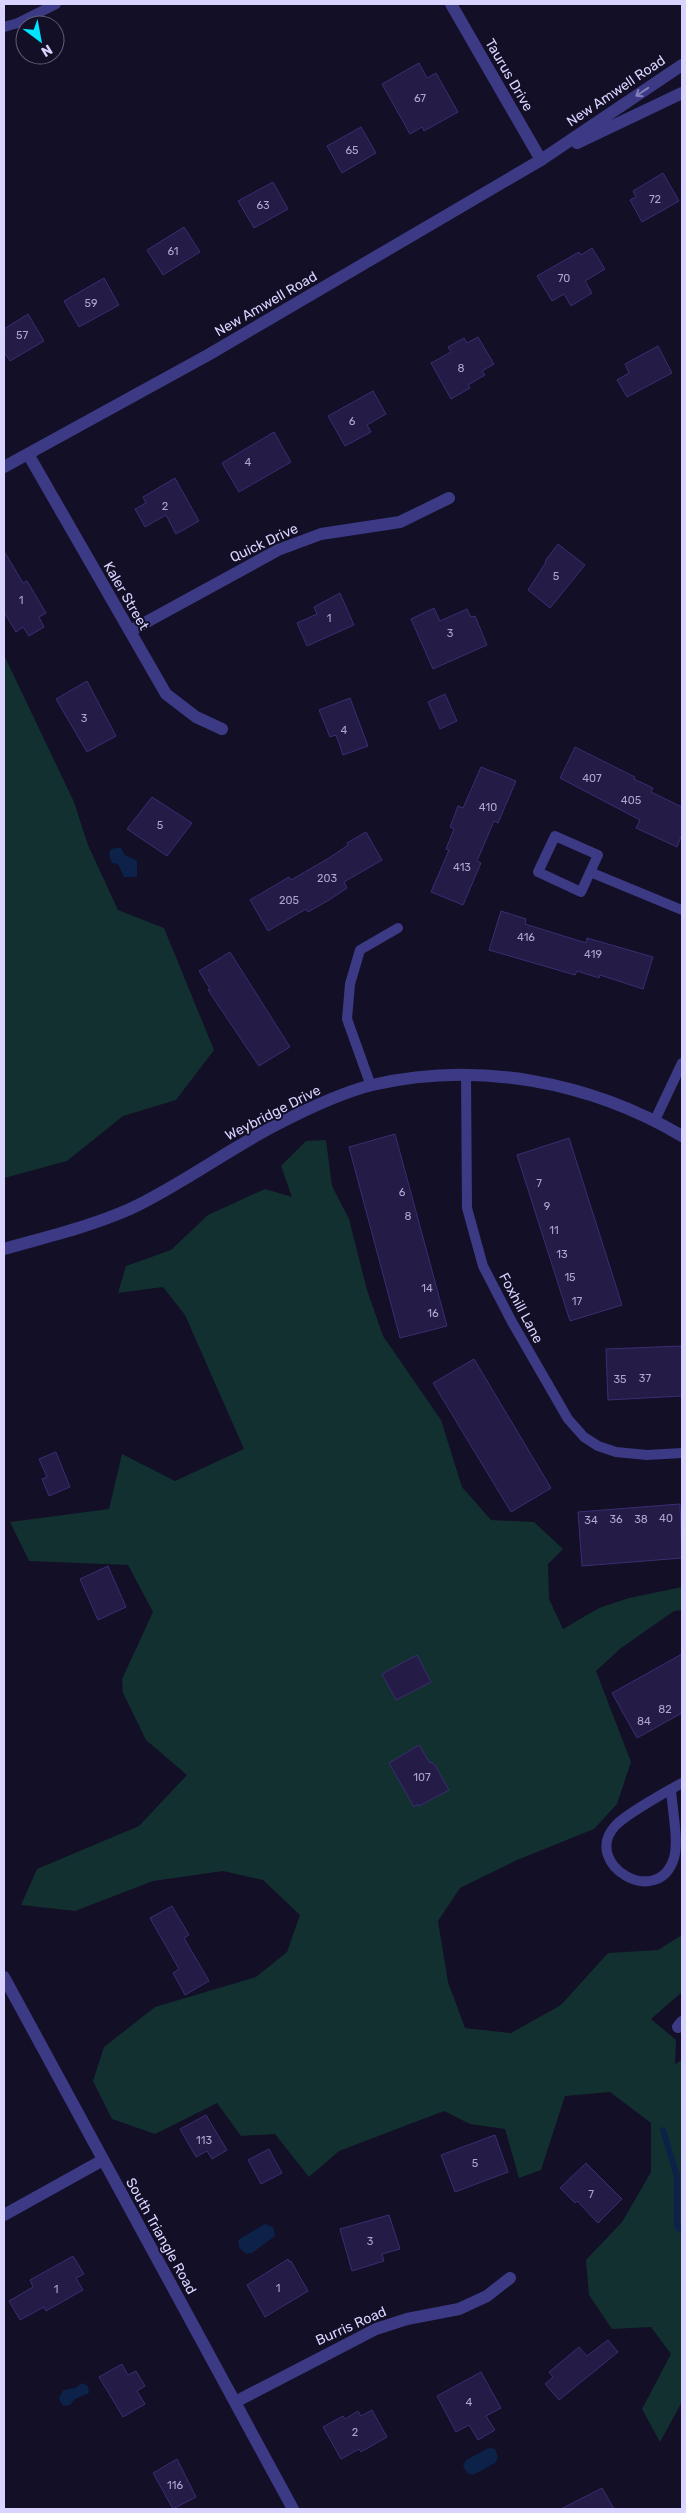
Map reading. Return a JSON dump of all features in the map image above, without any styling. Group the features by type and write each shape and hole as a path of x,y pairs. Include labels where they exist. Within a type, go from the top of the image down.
{"street":[{"name":"Taurus Drive","path":"451,4 541,160"},
{"name":"New Amwell Road","path":"4,467 216,350 541,160 682,65"},
{"name":"New Amwell Road","path":"541,160 682,93"},
{"name":"Kaler Street","path":"28,454 166,694 196,717 222,729"},
{"name":"Quick Drive","path":"130,631 278,550 321,534 400,522 449,498"},
{"name":"Weybridge Drive","path":"4,1250 100,1222 132,1208 275,1125 311,1108 371,1086 441,1076 502,1077 545,1083 580,1091 655,1120 682,1136"},
{"name":"South Triangle Road","path":"4,1977 293,2509"},
{"path":"4,2215 103,2160"},
{"name":"Burris Road","path":"235,2402 376,2328 407,2319 460,2309 487,2296 510,2278"}],"lane":[{"path":"4,27 18,23 56,4"},
{"path":"555,836 598,855 590,872 581,892 538,872 555,836"},
{"path":"590,872 682,910"},
{"path":"371,1086 347,1019 350,984 360,950 398,928"},
{"path":"655,1120 682,1063"},
{"name":"Foxhill Lane","path":"466,1076 467,1208 484,1266 512,1322 568,1419 584,1437 598,1446 616,1452 647,1455 682,1454"},
{"path":"671,1789 676,1848 669,1868 661,1875 647,1880 631,1880 623,1876 611,1862 608,1853 610,1834 615,1826 671,1789 682,1783"}],"green space":[{"path":"4,655 74,802 88,845 118,910 164,928 214,1050 176,1100 123,1116 67,1161 4,1178"},
{"path":"326,1140 332,1186 349,1219 367,1290 383,1336 441,1420 462,1487 491,1520 534,1522 563,1549 548,1564 549,1599 563,1629 599,1608 629,1598 682,1587 682,1610 674,1611 621,1648 596,1671 631,1762 617,1804 594,1829 517,1860 460,1888 438,1921 448,1982 465,2028 511,2033 561,2005 608,1953 658,1950 682,1935 682,1992 651,2019 676,2040 675,2064 682,2060 682,2402 660,2442 642,2409 671,2354 651,2327 612,2329 589,2295 586,2260 622,2222 651,2172 651,2123 610,2092 565,2096 541,2170 519,2178 505,2129 470,2124 444,2111 339,2151 309,2177 275,2134 241,2136 217,2103 155,2134 112,2119 93,2081 104,2047 155,2007 256,1977 287,1952 300,1915 263,1880 223,1871 153,1881 75,1911 21,1905 37,1869 139,1826 187,1775 146,1740 123,1693 122,1679 153,1612 128,1565 29,1561 10,1522 109,1509 122,1454 175,1481 244,1449 185,1315 163,1287 118,1293 126,1266 171,1250 208,1215 265,1189 292,1197 281,1166 306,1141"}],"water":[{"path":"121,848 125,855 137,861 137,877 124,877 118,864 112,863 109,854 111,849"},
{"path":"265,2224 273,2227 275,2236 252,2253 246,2254 239,2247 238,2240"},
{"path":"82,2383 88,2386 89,2393 75,2399 70,2405 63,2406 59,2398 63,2390 75,2388"},
{"path":"489,2448 495,2449 498,2457 495,2463 473,2475 467,2473 463,2466 466,2460"}],"building":[{"path":"419,63 427,78 436,73 458,112 424,131 422,127 410,134 382,84"},
{"path":"361,127 376,153 342,173 327,146"},
{"path":"663,173 679,201 642,222 630,200 636,197 633,191"},
{"path":"273,182 288,209 254,228 238,201"},
{"path":"184,227 200,252 163,275 147,250"},
{"path":"592,248 605,269 585,281 592,293 571,306 564,294 552,301 537,276 579,252 581,255"},
{"path":"104,278 119,305 79,327 64,301"},
{"path":"28,314 44,341 10,361 4,352 4,329"},
{"path":"478,337 494,364 482,371 485,375 468,385 470,388 451,399 431,363 451,352 448,347 464,338 467,343"},
{"path":"658,346 672,373 627,397 617,380 629,373 625,364"},
{"path":"373,391 386,414 367,425 371,432 345,446 328,416"},
{"path":"274,432 291,462 239,492 222,463"},
{"path":"175,478 199,521 176,534 166,515 145,527 135,509 146,503 143,497"},
{"path":"558,544 585,565 550,608 528,590 545,561"},
{"path":"4,551 23,583 27,581 46,613 39,617 44,627 29,636 23,627 16,632 4,612"},
{"path":"340,593 354,625 307,646 297,623 317,614 314,607"},
{"path":"434,608 440,621 467,609 471,617 475,616 487,645 433,669 411,619"},
{"path":"87,681 116,736 87,752 56,699"},
{"path":"445,694 457,721 440,729 428,702"},
{"path":"350,698 368,746 343,755 336,735 330,737 319,710"},
{"path":"575,747 635,777 634,779 653,788 651,792 682,807 682,834 677,847 636,828 640,820 560,778"},
{"path":"481,767 516,781 498,823 494,821 477,861 481,863 463,905 431,892 449,850 446,849 454,829 450,827 458,806 463,808"},
{"path":"152,797 192,823 167,856 127,829"},
{"path":"366,832 382,860 344,882 347,888 329,900 308,912 306,909 268,931 250,900 289,877 291,880 329,858 348,845 347,843"},
{"path":"501,911 526,919 525,924 586,943 587,938 653,957 643,989 600,975 599,978 577,971 575,975 489,950"},
{"path":"230,952 290,1047 259,1066 208,990 210,989 199,971"},
{"path":"395,1134 447,1326 400,1338 349,1147"},
{"path":"569,1138 622,1305 570,1321 517,1155"},
{"path":"682,1346 682,1396 608,1400 606,1349"},
{"path":"474,1359 551,1488 511,1512 433,1383"},
{"path":"56,1452 70,1487 49,1496 42,1479 47,1477 39,1459"},
{"path":"680,1504 682,1558 582,1566 578,1512"},
{"path":"108,1566 126,1607 98,1620 80,1579"},
{"path":"682,1654 682,1713 637,1738 612,1693"},
{"path":"417,1655 431,1682 396,1700 382,1674"},
{"path":"419,1745 430,1763 432,1762 436,1767 449,1790 414,1807 389,1763"},
{"path":"172,1906 189,1935 184,1938 209,1981 185,1995 173,1973 179,1969 150,1918"},
{"path":"206,2115 227,2150 212,2159 207,2151 196,2157 180,2129"},
{"path":"495,2135 508,2172 455,2192 441,2155"},
{"path":"269,2149 282,2173 261,2184 248,2160"},
{"path":"586,2163 622,2199 598,2223 577,2201 575,2203 560,2188"},
{"path":"389,2215 400,2249 382,2254 384,2261 352,2271 340,2229"},
{"path":"73,2256 84,2274 76,2278 83,2290 46,2311 44,2307 20,2320 9,2301 33,2287 30,2280"},
{"path":"288,2259 308,2291 265,2317 247,2285"},
{"path":"608,2340 618,2352 559,2400 545,2384 553,2377 549,2372 579,2347 587,2356"},
{"path":"122,2364 128,2375 136,2371 145,2386 137,2391 145,2404 123,2417 99,2377"},
{"path":"481,2372 501,2408 486,2416 495,2430 478,2440 469,2425 456,2432 437,2396"},
{"path":"372,2410 387,2437 361,2452 359,2449 341,2459 323,2427 343,2416 345,2419 358,2411 361,2416"},
{"path":"177,2459 196,2497 173,2509 153,2473"},
{"path":"602,2488 614,2509 561,2509"}],"waterway":[{"path":"663,2130 677,2176 677,2226 682,2231"}]}
